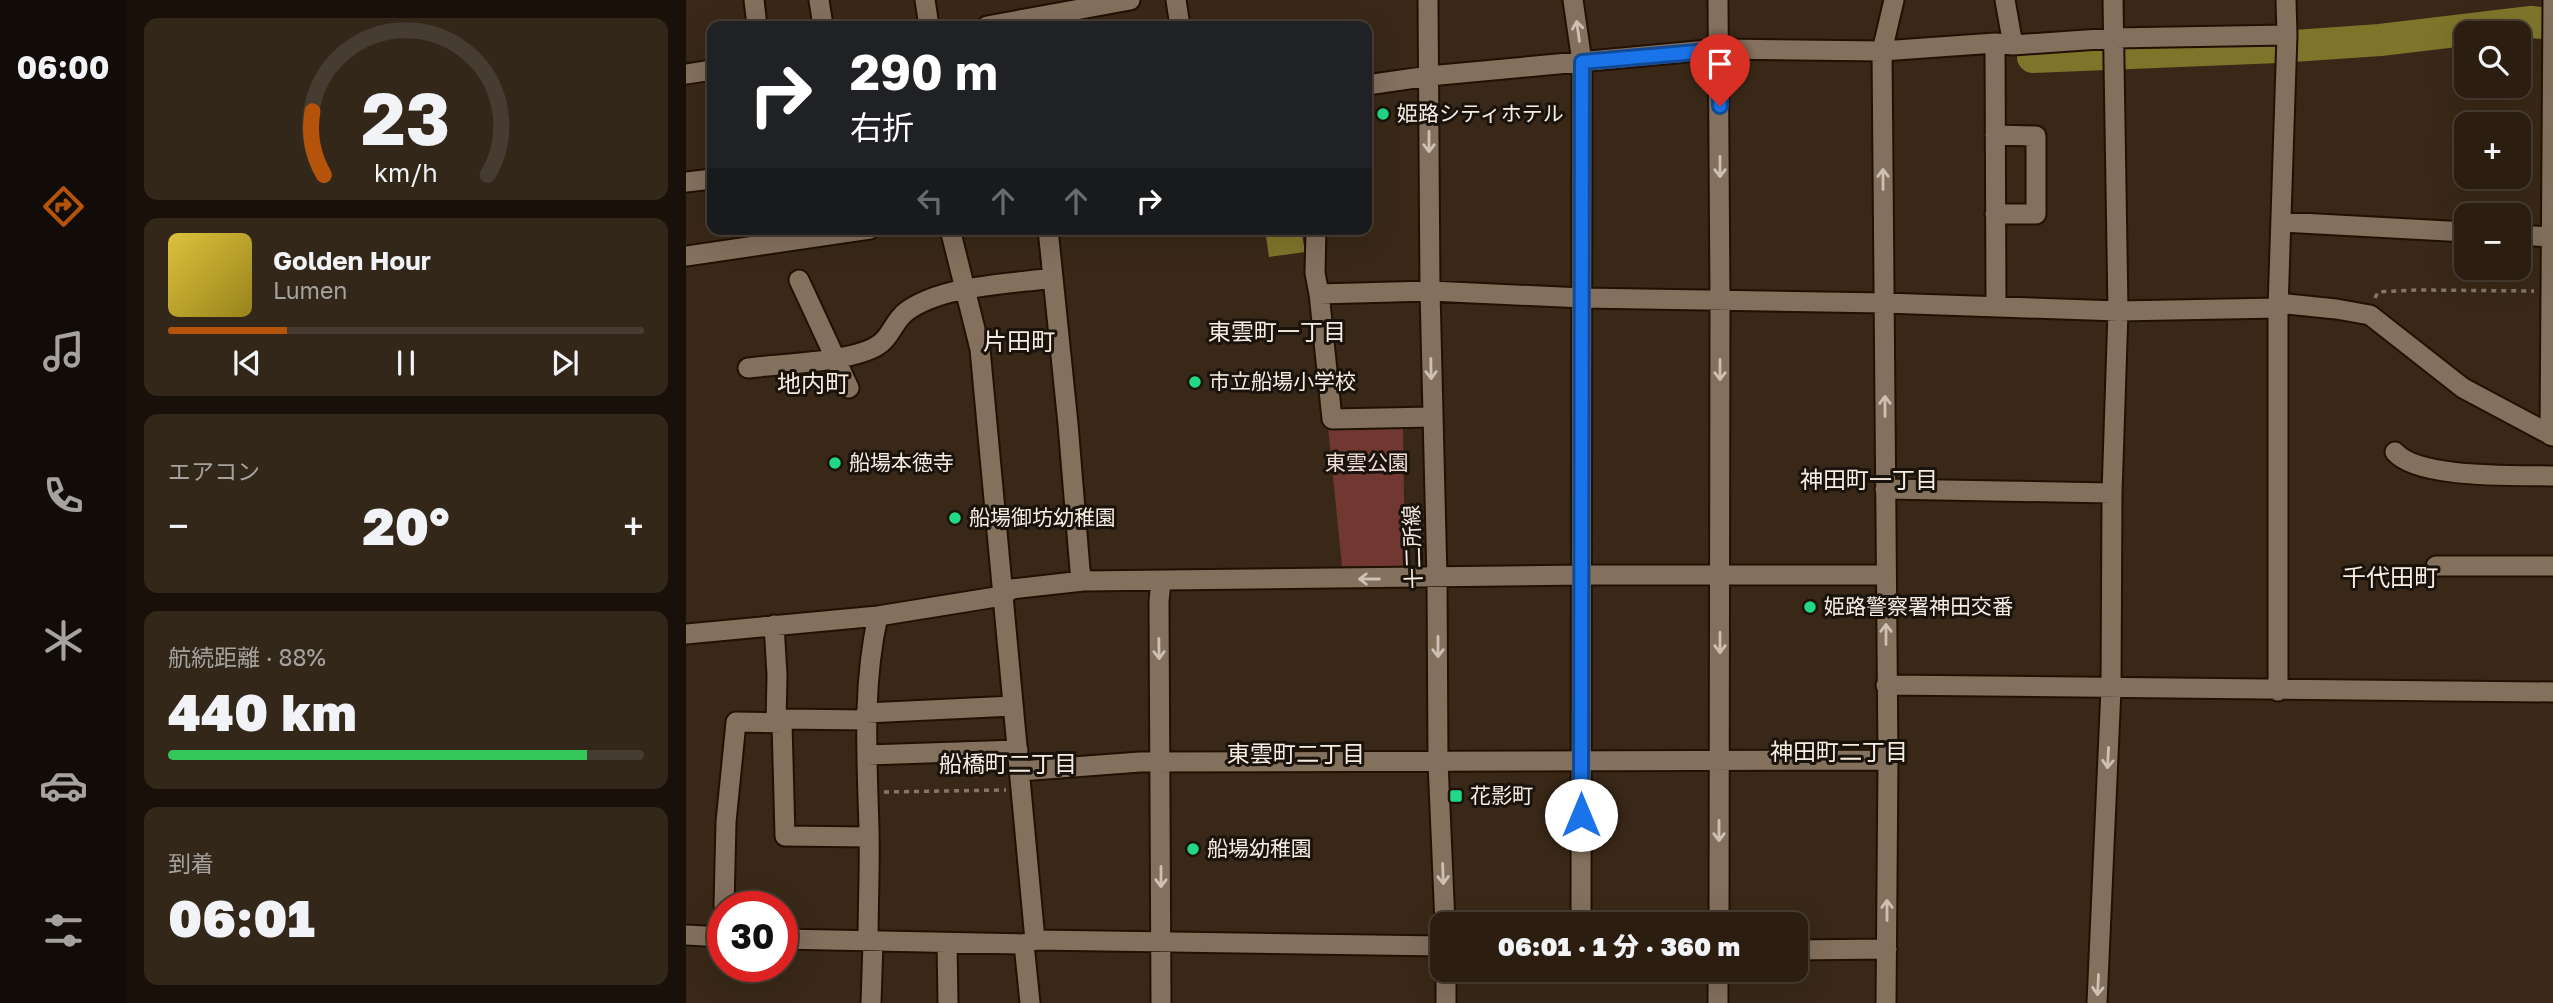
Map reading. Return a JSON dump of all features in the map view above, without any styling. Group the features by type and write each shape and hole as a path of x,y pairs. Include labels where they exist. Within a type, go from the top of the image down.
{"street":[{"path":"754,0 756,21"},
{"path":"819,0 821,21"},
{"path":"925,0 928,21"},
{"path":"1014,21 1129,0"},
{"path":"1176,0 1179,21"},
{"name":"十二所線","path":"1428,0 1438,762 1444,912"},
{"path":"1573,0 1582,62 1581,912"},
{"path":"1718,0 1719,912"},
{"path":"1886,1003 1888,760 1882,51 1894,0"},
{"path":"1996,307 1995,135 2004,44 2005,0"},
{"path":"2097,1003 2111,690 2112,493 2118,311 2113,0"},
{"path":"2278,691 2278,308 2286,0"},
{"path":"1319,293 1430,291 1583,298 1884,303 2118,311 2278,308 2287,304 2336,309 2370,316 2463,388 2552,436 2550,237 2553,0"},
{"path":"1372,84 1429,76 1719,50 1882,51 2114,38 2287,35"},
{"path":"686,74 707,71"},
{"path":"1995,135 2036,136 2036,214 1995,214"},
{"path":"686,182 707,180"},
{"path":"2281,222 2454,231"},
{"path":"686,256 830,235"},
{"path":"951,235 980,349 1021,781 1030,1003"},
{"path":"1049,235 1083,581"},
{"path":"1315,235 1315,273 1332,419 1432,417"},
{"path":"2531,236 2550,237"},
{"path":"748,368 836,359 875,348 890,336 898,320 907,311 941,296 964,289 1053,278"},
{"path":"799,280 811,329 836,359 849,388"},
{"path":"2395,452 2408,463 2429,470 2553,476"},
{"path":"1885,489 2112,493"},
{"path":"2436,566 2553,566"},
{"path":"686,634 878,615 1002,596 1012,589 1083,581 1437,579 1582,575 1886,575"},
{"path":"1161,581 1161,1003"},
{"path":"871,1003 866,716 872,642 878,615"},
{"path":"774,625 785,836 869,836"},
{"path":"1886,685 2111,690 2553,692"},
{"path":"724,891 726,822 736,722 779,723 784,719 1013,706"},
{"path":"867,755 1018,750"},
{"path":"1021,781 1161,762 1888,760"},
{"path":"686,935 707,936"},
{"path":"798,940 947,943 1161,940 1430,946"},
{"path":"947,943 948,1003"},
{"path":"1808,950 1887,949"},
{"path":"1446,982 1446,1003"},
{"path":"1718,982 1718,1003"}],"path":[{"path":"2370,316 2378,292 2550,291"},
{"path":"868,792 1021,781"}],"green space":[{"name":"東雲公園","path":"1403,426 1405,568 1342,566 1328,427"}],"shaded area":[{"path":"1266,235 1302,235 1305,252 1269,257"}],"waterway":[{"path":"2033,57 2278,47 2380,40 2531,22 2553,24"}],"place":[{"name":"姫路シティホテル","path":"1383,114"},
{"name":"市立船場小学校","path":"1195,382"},
{"name":"船場本徳寺","path":"835,463"},
{"name":"船場御坊幼稚園","path":"955,518"},
{"name":"姫路警察署神田交番","path":"1810,607"},
{"name":"花影町","path":"1456,796"},
{"name":"船場幼稚園","path":"1193,849"}],"district":[{"name":"東雲町一丁目","path":"1277,332"},
{"name":"片田町","path":"1019,342"},
{"name":"地内町","path":"813,384"},
{"name":"神田町一丁目","path":"1869,480"},
{"name":"千代田町","path":"2390,578"},
{"name":"神田町二丁目","path":"1839,752"},
{"name":"東雲町二丁目","path":"1296,754"},
{"name":"船橋町二丁目","path":"1008,764"}],"route":[{"path":"1581,815 1582,62 1719,50 1720,106"}]}
